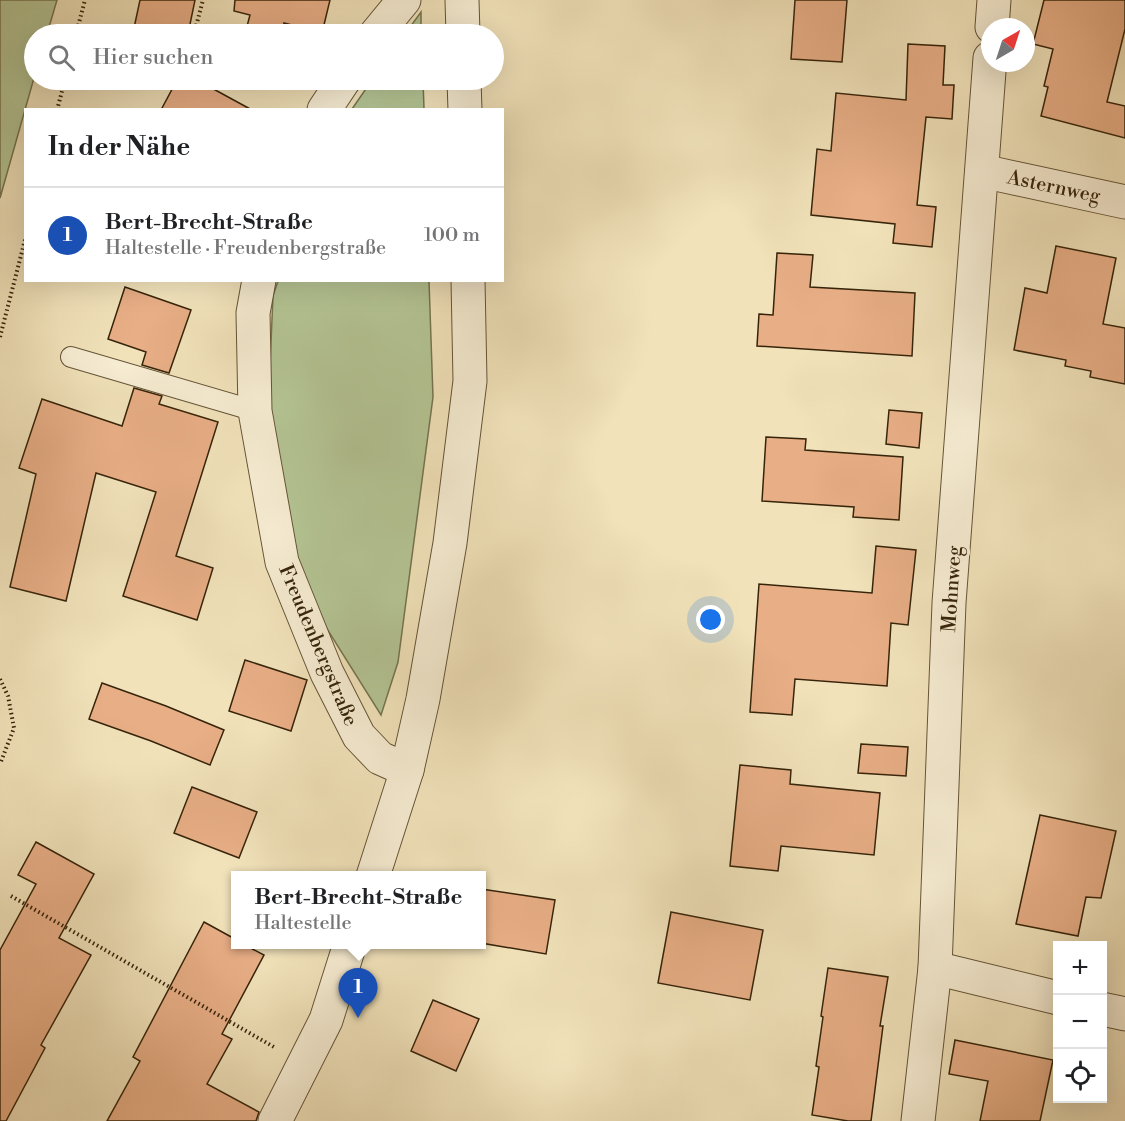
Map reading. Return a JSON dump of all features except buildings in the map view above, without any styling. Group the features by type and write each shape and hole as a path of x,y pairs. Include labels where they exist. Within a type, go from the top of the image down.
{"street":[{"path":"384,24 404,0"},
{"path":"462,0 463,24"},
{"path":"993,18 994,0"},
{"name":"Mohnweg","path":"918,1121 935,968 950,603 989,72"},
{"path":"325,108 337,90"},
{"path":"464,90 465,108"},
{"name":"Asternweg","path":"982,171 1125,202"},
{"name":"Freudenbergstraße","path":"259,282 253,312 255,411 282,562 327,674 358,736 380,758 407,770"},
{"path":"375,871 407,770 423,699 452,531 470,381 468,282"},
{"path":"275,1121 326,1020 349,949"},
{"path":"935,968 1053,997"},
{"path":"1107,1010 1125,1014"}],"lane":[{"path":"71,357 255,411"}],"path":[{"path":"79,24 85,0"},
{"path":"197,24 203,0"},
{"path":"58,108 62,90"},
{"path":"0,337 24,244"},
{"path":"0,679 8,696 14,728 0,764"},
{"path":"11,896 304,1064"}],"green space":[{"path":"0,0 57,0 50,24 24,24 24,90 31,90 0,198"},
{"path":"421,12 421,24 412,24"},
{"path":"365,90 423,90 424,108 353,108"},
{"path":"278,282 429,282 433,397 398,662 381,715 317,613 281,510 268,412 273,296"}],"place":[{"name":"Bert-Brecht-Straße","path":"358,1018"}]}
